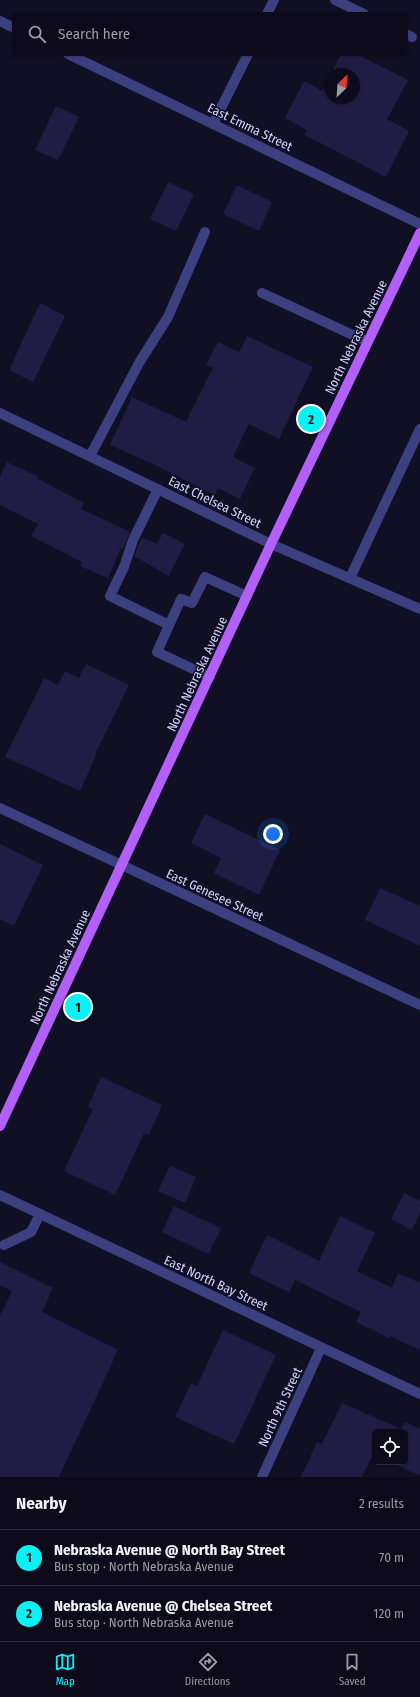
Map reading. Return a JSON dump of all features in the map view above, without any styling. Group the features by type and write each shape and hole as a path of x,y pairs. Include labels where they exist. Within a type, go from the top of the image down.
{"main road":[{"name":"North Nebraska Avenue","path":"0,1126 271,544 420,233"}],"street":[{"path":"268,12 274,0"},
{"path":"335,0 360,12"},
{"path":"0,21 12,27"},
{"name":"East Emma Street","path":"72,56 420,224"},
{"path":"213,124 247,56"},
{"path":"90,456 139,363 168,317 205,232"},
{"path":"262,293 368,342"},
{"name":"East Chelsea Street","path":"0,413 271,544 420,610"},
{"path":"350,578 420,429"},
{"path":"158,489 133,540 124,567 110,596 169,625"},
{"path":"210,677 157,652 169,625 181,599 192,603 205,577 247,596"},
{"name":"East Genesee Street","path":"0,808 420,1005"},
{"name":"East North Bay Street","path":"0,1195 420,1394"},
{"path":"1,1248 31,1232 40,1214"},
{"name":"North 9th Street","path":"262,1477 321,1348"}],"building":[{"path":"340,56 360,56 408,80 387,119 409,131 386,177 305,135 307,130 285,118 304,81 322,91 324,87 324,104 360,104 360,68 334,68"},
{"path":"56,106 79,117 58,160 35,150"},
{"path":"168,182 194,194 176,231 150,219"},
{"path":"237,185 272,202 259,231 223,214"},
{"path":"40,303 65,316 33,382 9,370"},
{"path":"247,336 313,367 279,439 249,424 233,457 255,468 240,499 218,488 215,495 153,464 110,445 132,397 186,422 213,368 206,365 218,342 239,352"},
{"path":"7,462 39,477 38,479 84,503 81,509 130,532 123,549 121,548 108,578 80,566 82,562 31,536 38,524 0,505 0,477"},
{"path":"163,533 185,544 169,576 134,556 142,537 157,544"},
{"path":"86,664 129,685 95,754 96,755 80,791 5,757 44,678 58,685 65,671 79,678"},
{"path":"205,814 280,850 259,895 214,873 221,858 191,843"},
{"path":"0,844 43,865 14,926 0,919"},
{"path":"380,888 420,906 420,946 365,920"},
{"path":"101,1077 162,1105 149,1135 144,1133 115,1195 64,1171 93,1109 88,1107"},
{"path":"170,1166 196,1177 185,1203 158,1191"},
{"path":"404,1193 420,1201 420,1213 412,1230 391,1219"},
{"path":"174,1206 221,1228 208,1254 162,1232"},
{"path":"340,1216 375,1233 357,1271 392,1288 398,1273 420,1283 420,1350 390,1336 389,1338 356,1322 361,1312 295,1280 289,1292 249,1273 267,1235 319,1261"},
{"path":"0,1262 53,1288 42,1312 118,1350 59,1477 0,1477 0,1316 12,1291 0,1285"},
{"path":"223,1330 276,1355 234,1444 175,1417 191,1383 197,1386"},
{"path":"342,1403 401,1429 372,1429 372,1456 362,1477 301,1477 317,1442 322,1444"},
{"path":"405,1422 420,1429 420,1476 396,1465 408,1465 408,1429 401,1429"}],"place":[{"name":"Nebraska Avenue @ Chelsea Street","path":"311,419"},
{"name":"Nebraska Avenue @ North Bay Street","path":"78,1007"}]}
